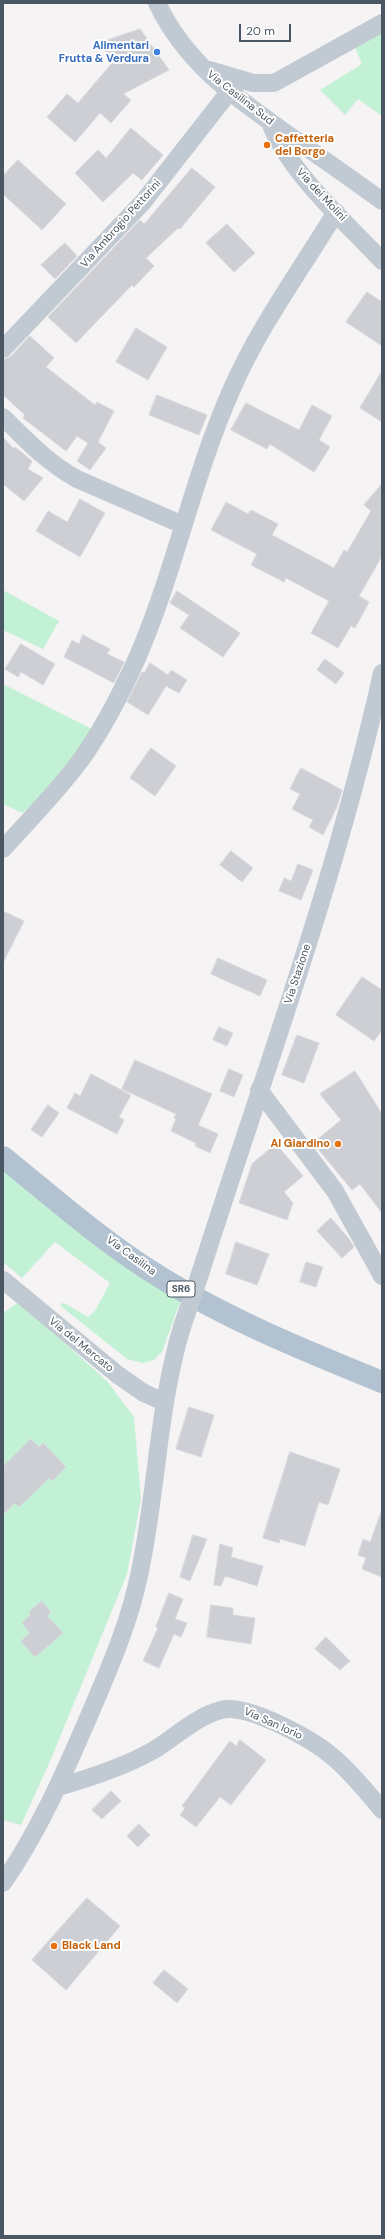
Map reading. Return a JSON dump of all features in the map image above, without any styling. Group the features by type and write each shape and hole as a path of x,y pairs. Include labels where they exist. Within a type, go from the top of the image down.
{"main road":[{"name":"Via Casilina","path":"3,1157 126,1254 170,1283 269,1334 382,1382"}],"street":[{"name":"Via Casilina Sud","path":"156,3 181,45 202,68 229,92 382,201"},
{"path":"202,68 253,83 274,83 382,23"},
{"name":"Via Ambrogio Pettorini","path":"3,349 143,202 229,92"},
{"name":"Via dei Molini","path":"270,122 289,160 382,261"},
{"path":"3,849 58,789 84,755 100,728 142,647 221,416 239,373 267,322 336,212"},
{"path":"3,417 34,448 61,470 77,479 183,525"},
{"name":"Via Stazione","path":"3,1883 27,1846 58,1787 116,1650 135,1593 150,1512 164,1402 182,1327 341,838 382,673"},
{"path":"259,1090 334,1191 382,1276"},
{"name":"Via del Mercato","path":"3,1280 118,1375 144,1393 164,1402"},
{"name":"Via San Iorio","path":"58,1787 100,1774 142,1756 214,1712 238,1708 257,1715 320,1747 342,1765 382,1810"}],"green space":[{"path":"382,31 382,116 358,99 345,115 320,90 362,64 355,47"},
{"path":"3,590 59,621 43,649 3,630"},
{"path":"3,684 92,729 52,785 33,805 22,813 3,804"},
{"path":"3,1162 181,1299 162,1352 154,1360 143,1363 127,1359 62,1307 60,1304 64,1303 88,1317 95,1311 110,1283 55,1242 22,1278 3,1262"},
{"path":"19,1302 107,1381 134,1417 141,1499 127,1574 51,1759 21,1825 3,1820 3,1313"}],"building":[{"path":"140,29 169,70 123,94 131,100 111,123 100,113 75,142 47,117 67,94 78,103 112,63 100,43"},
{"path":"131,128 163,155 142,180 133,173 103,202 75,173 98,150 106,158"},
{"path":"18,160 66,204 42,230 3,194 3,176"},
{"path":"192,168 215,187 180,229 178,228 146,258 154,266 134,287 132,285 76,343 48,317 140,220 144,224"},
{"path":"227,224 255,253 234,272 206,243"},
{"path":"65,243 77,256 55,279 41,265"},
{"path":"367,292 382,302 382,346 346,322"},
{"path":"136,328 167,347 148,380 116,362"},
{"path":"30,336 54,358 46,367 95,405 97,402 114,411 98,442 106,448 90,470 77,461 88,443 77,436 66,451 23,418 25,415 3,395 3,360 11,356"},
{"path":"382,371 382,422 360,408"},
{"path":"157,395 207,415 199,435 149,415"},
{"path":"246,403 299,430 312,405 332,416 319,440 330,447 314,472 270,444 267,449 231,430"},
{"path":"3,437 13,448 15,447 32,461 28,469 43,478 24,501 3,484"},
{"path":"382,484 382,556 359,596 369,602 355,628 351,626 338,648 311,633 329,601 286,578 284,582 251,565 257,554 211,530 226,502 248,514 251,510 278,524 272,535 334,568 344,550 347,552 371,511 364,505"},
{"path":"80,499 105,513 80,557 36,531 48,511 67,522"},
{"path":"177,591 240,633 223,657 180,628 189,615 170,603"},
{"path":"83,635 110,649 107,654 124,662 114,683 64,657 72,640 79,644"},
{"path":"21,644 55,664 43,685 21,672 18,677 5,669"},
{"path":"325,659 344,673 336,684 317,670"},
{"path":"150,663 168,675 171,670 187,680 179,693 166,686 148,715 127,702 142,672 144,673"},
{"path":"151,748 176,766 155,796 130,778"},
{"path":"301,768 342,790 337,807 323,835 309,827 313,820 292,809 300,794 290,789"},
{"path":"231,851 253,868 242,882 220,865"},
{"path":"298,864 313,870 301,900 279,891 284,878 291,881"},
{"path":"3,911 24,921 3,963"},
{"path":"218,958 267,980 260,996 211,974"},
{"path":"362,977 382,990 382,1030 374,1041 336,1015"},
{"path":"219,1027 233,1033 227,1046 213,1040"},
{"path":"297,1035 319,1043 304,1083 282,1075"},
{"path":"135,1060 212,1094 198,1125 218,1134 210,1153 195,1146 196,1143 171,1131 176,1119 174,1118 176,1114 122,1089"},
{"path":"229,1069 243,1075 234,1097 220,1091"},
{"path":"355,1071 382,1114 382,1213 360,1184 352,1190 313,1143 341,1120 320,1094"},
{"path":"91,1074 131,1095 119,1117 124,1120 117,1134 67,1108 75,1093 80,1096"},
{"path":"48,1105 59,1113 42,1137 31,1130"},
{"path":"276,1144 303,1176 284,1192 293,1203 287,1220 239,1203 252,1164"},
{"path":"331,1218 354,1247 342,1258 317,1231"},
{"path":"236,1242 269,1254 257,1285 226,1274"},
{"path":"306,1262 323,1267 316,1287 300,1282"},
{"path":"189,1407 214,1415 201,1457 176,1449"},
{"path":"31,1439 39,1447 43,1443 66,1467 52,1481 49,1478 19,1507 15,1503 3,1515 3,1467"},
{"path":"290,1452 340,1469 328,1505 319,1502 305,1546 280,1539 279,1543 263,1538"},
{"path":"381,1513 382,1577 362,1569 366,1558 358,1555 363,1539 370,1542"},
{"path":"193,1535 207,1539 190,1581 180,1577"},
{"path":"220,1544 233,1548 231,1557 263,1566 257,1586 225,1576 221,1586 214,1585"},
{"path":"169,1593 183,1599 175,1619 187,1623 181,1637 174,1634 159,1668 143,1661 158,1628 156,1627"},
{"path":"42,1601 51,1612 47,1616 63,1633 35,1657 21,1641 30,1633 22,1623 31,1614 29,1612"},
{"path":"211,1605 233,1608 233,1615 255,1618 251,1644 207,1637"},
{"path":"326,1637 350,1661 340,1670 315,1649"},
{"path":"240,1740 266,1760 231,1805 220,1797 196,1827 180,1815 185,1808 182,1806 230,1741 236,1746"},
{"path":"111,1791 121,1801 102,1819 92,1810"},
{"path":"139,1824 150,1835 138,1847 127,1836"},
{"path":"87,1898 120,1926 66,1990 32,1960"},
{"path":"164,1970 188,1989 177,2003 153,1983"}],"place":[{"name":"Alimentari Frutta & Verdura","path":"157,52"},
{"name":"Caffetteria del Borgo","path":"267,145"},
{"name":"Al Giardino","path":"338,1144"},
{"name":"Black Land","path":"54,1946"}]}
